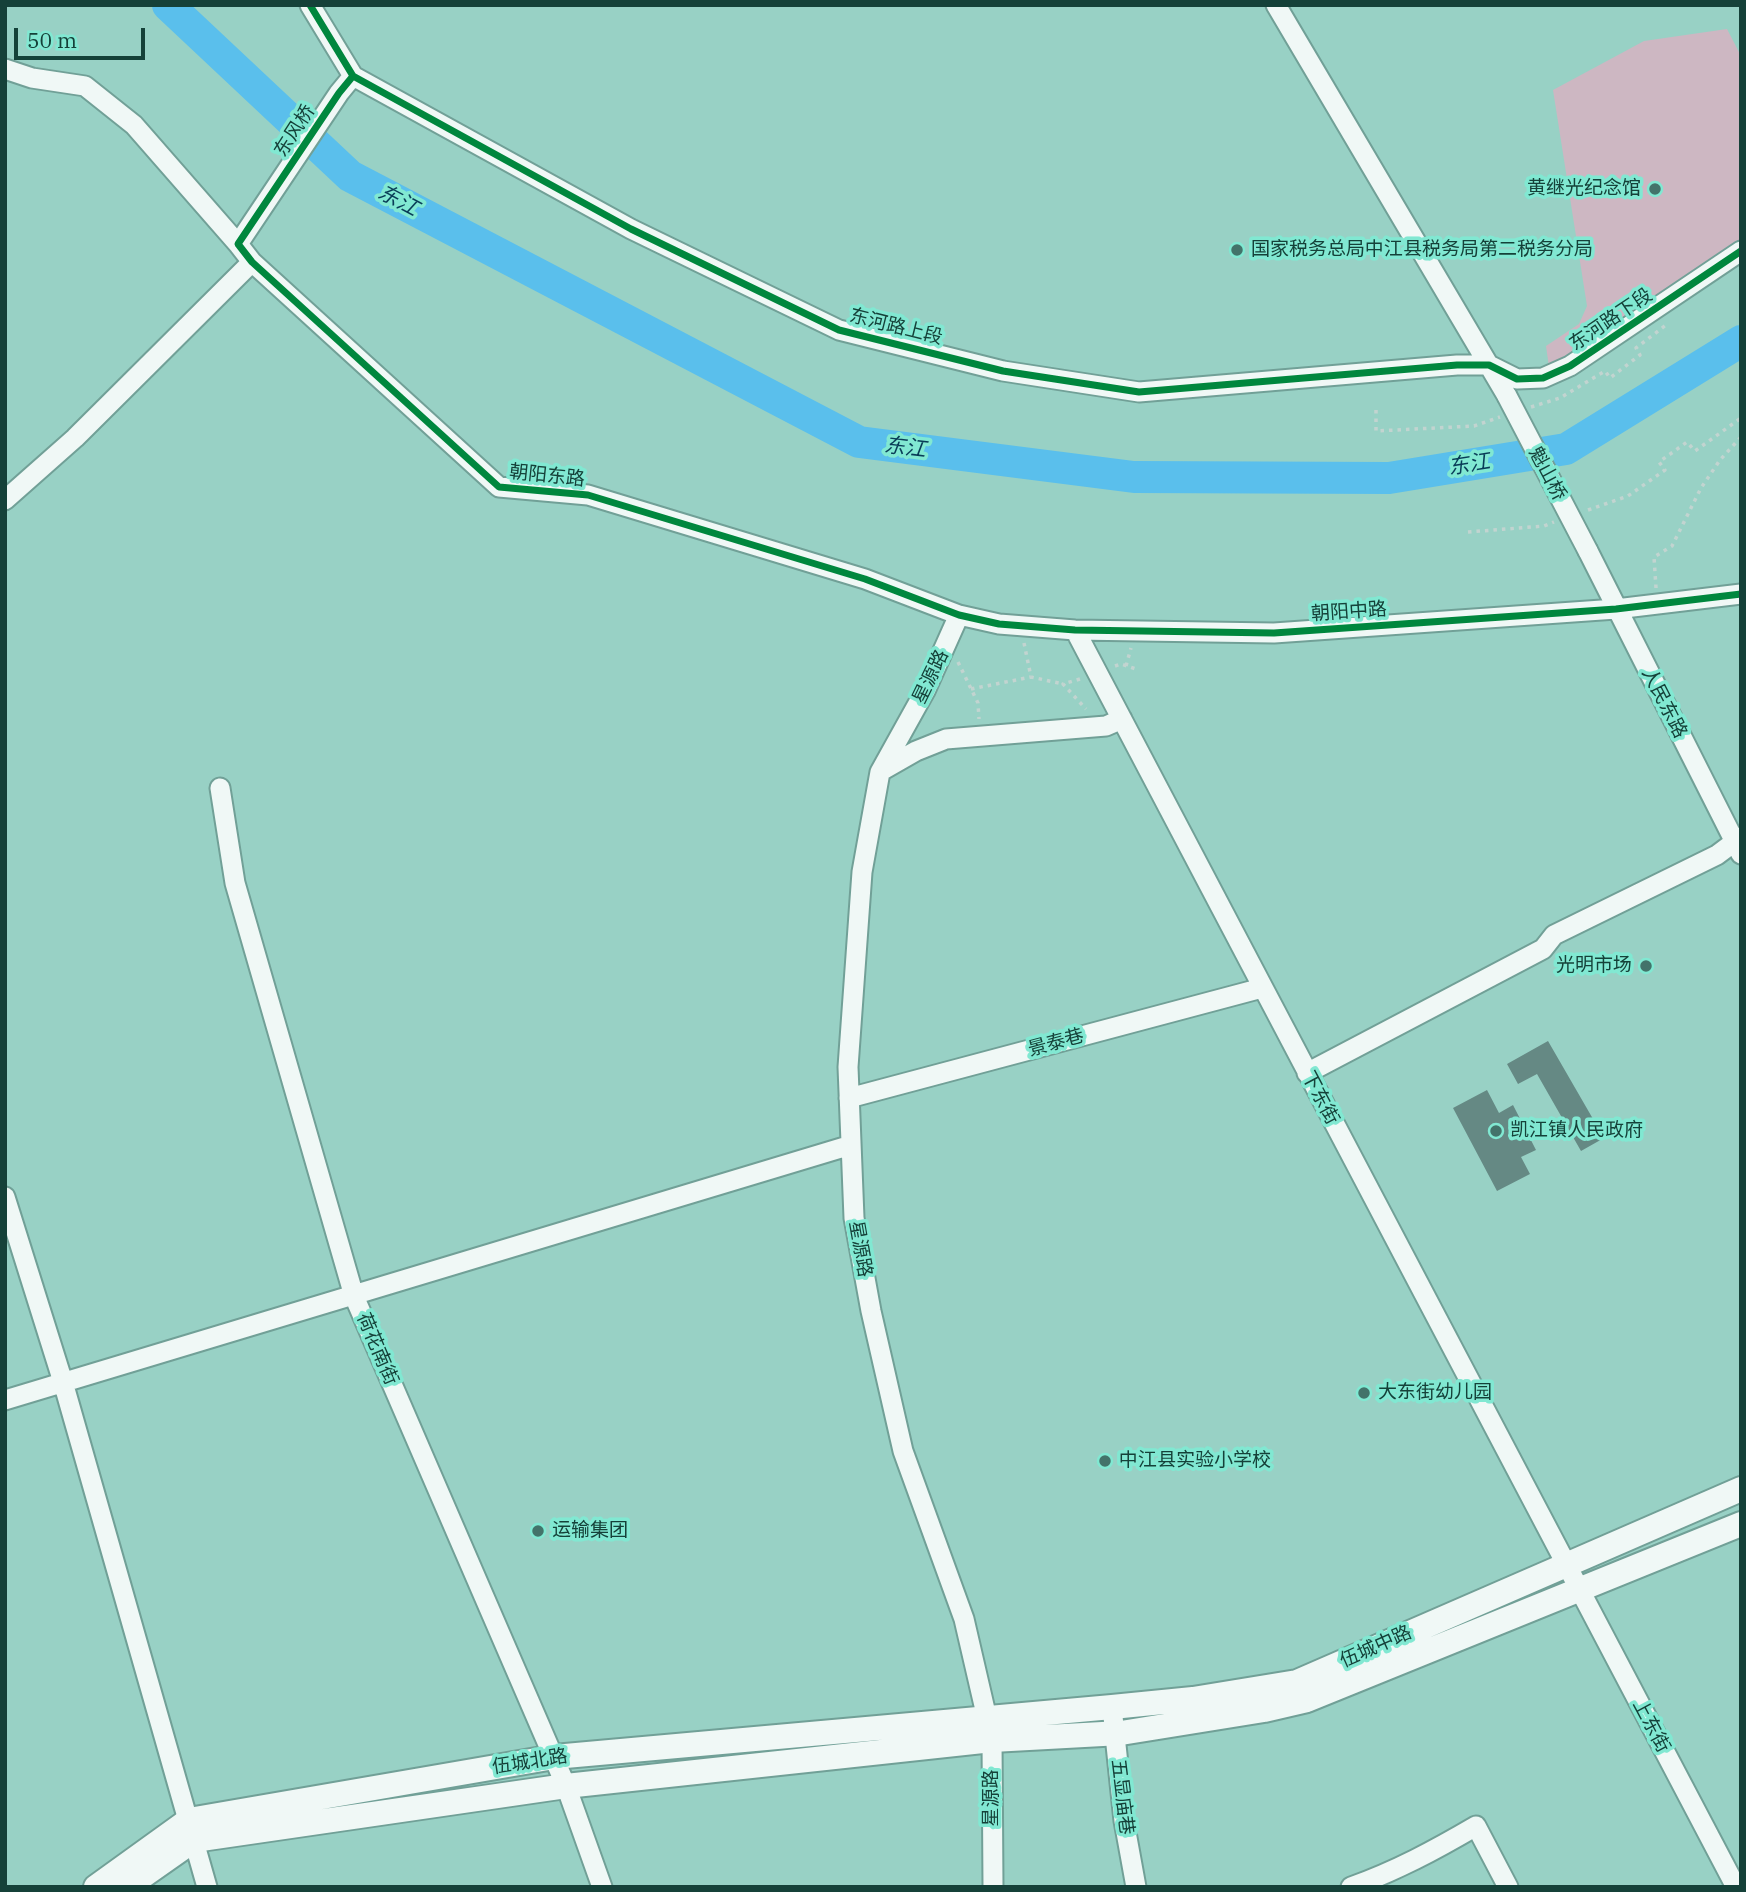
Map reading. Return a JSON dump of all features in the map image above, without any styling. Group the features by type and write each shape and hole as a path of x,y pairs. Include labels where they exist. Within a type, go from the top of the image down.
{"main road":[{"name":"伍城中路","path":"990,1730 1112,1707 1232,1694 1297,1682 1741,1489"},
{"name":"伍城中路","path":"990,1730 1115,1733 1208,1720 1307,1700 1741,1524"},
{"name":"伍城北路","path":"96,1887 192,1830 554,1757 990,1730"},
{"name":"伍城北路","path":"127,1887 192,1830 566,1786 990,1730"}],"street":[{"path":"310,5 353,76"},
{"name":"魁山桥","path":"1276,5 1507,396 1588,551"},
{"name":"朝阳东路","path":"5,69 32,78 85,86 134,125 252,262 499,487 589,495 865,579 959,615"},
{"name":"东风桥","path":"238,244 353,76"},
{"name":"东河路上段","path":"353,76 631,229 839,330 1003,371 1139,392 1443,366 1489,365"},
{"name":"东河路下段","path":"1489,365 1517,379 1543,378 1570,366 1741,251"},
{"path":"5,500 75,438 252,262"},
{"name":"人民东路","path":"1588,551 1739,844"},
{"name":"朝阳中路","path":"959,615 999,624 1075,630 1274,633 1616,609 1741,594"},
{"name":"星源路","path":"959,615 925,691 880,772 862,872 848,1068 854,1219 871,1311 903,1451 964,1619 990,1730 993,1887"},
{"name":"下东街","path":"1075,630 1565,1565"},
{"path":"880,772 916,751 946,739 1106,726 1122,719"},
{"name":"荷花南街","path":"220,788 235,883 354,1296 554,1757 602,1887"},
{"path":"1307,1073 1543,949 1554,935 1739,844"},
{"name":"景泰巷","path":"849,1098 1262,988"},
{"path":"5,1400 851,1145"},
{"path":"5,1197 63,1382 207,1887"},
{"name":"上东街","path":"1565,1565 1736,1887"},
{"name":"五显庙巷","path":"1112,1707 1124,1821 1136,1887"},
{"path":"1361,1885 1425,1856 1476,1826 1508,1887"}],"path":[{"path":"1580,513 1628,496 1665,470 1659,462 1687,442 1695,451 1741,418"},
{"path":"1658,604 1654,557 1672,546 1701,488 1720,460 1741,437"},
{"path":"1468,531 1544,526 1556,522"},
{"path":"1024,637 1024,652 1031,677"},
{"path":"1126,666 1131,648"},
{"path":"958,662 978,703 979,721"},
{"path":"1110,667 1121,664 1139,670"},
{"path":"971,689 1031,677 1063,684 1086,677"},
{"path":"1063,684 1086,709"}],"shaded area":[{"name":"黄继光纪念馆","path":"1727,29 1741,56 1741,240 1570,357 1549,367 1546,346 1579,324 1587,306 1553,90 1644,41"}],"building":[{"path":"1548,1041 1604,1138 1581,1151 1537,1074 1518,1084 1507,1064"},
{"name":"凯江镇人民政府","path":"1487,1090 1499,1113 1513,1105 1536,1150 1521,1157 1530,1174 1497,1191 1453,1108"}],"waterway":[{"name":"东江","path":"168,5 350,176 859,442 1134,477 1389,478 1566,449 1741,341"}],"cycle path":[{"path":"310,5 353,76 238,244 252,262 499,487 588,495 865,579 959,615 999,624 1075,630 1274,633 1616,609 1741,594"},
{"path":"353,76 631,229 839,330 1003,371 1139,392 1457,365 1489,365 1517,379 1543,378 1570,366 1741,251"}],"place":[{"name":"黄继光纪念馆","path":"1655,189"},
{"name":"国家税务总局中江县税务局第二税务分局","path":"1237,250"},
{"name":"光明市场","path":"1646,966"},
{"name":"凯江镇人民政府","path":"1496,1131"},
{"name":"大东街幼儿园","path":"1364,1393"},
{"name":"中江县实验小学校","path":"1105,1461"},
{"name":"运输集团","path":"538,1531"}]}
